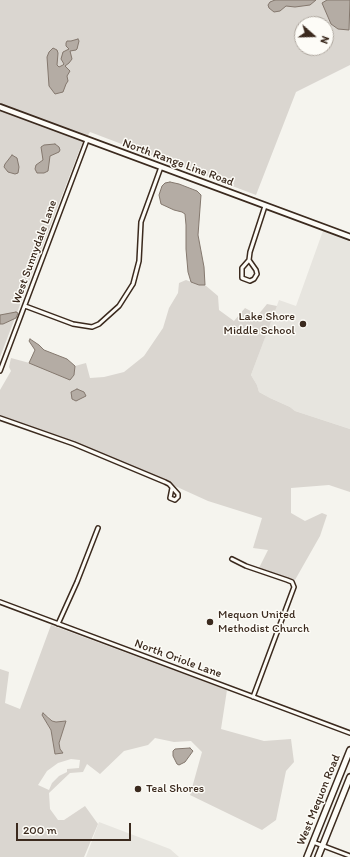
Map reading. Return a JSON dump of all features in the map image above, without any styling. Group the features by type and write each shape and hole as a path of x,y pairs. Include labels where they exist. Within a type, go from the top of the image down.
{"main road":[{"name":"West Mequon Road","path":"307,857 350,750"},
{"name":"West Mequon Road","path":"318,857 350,777"}],"street":[{"name":"North Range Line Road","path":"0,107 350,237"},
{"name":"West Sunnydale Lane","path":"0,371 87,140"},
{"path":"25,306 73,324 92,327 99,324 119,306 133,284 139,261 141,222 161,167"},
{"path":"249,260 256,270 254,279 250,281 242,278 242,268 249,260 250,252 265,206"},
{"path":"0,418 74,444 165,482 172,488"},
{"path":"58,624 77,582 98,528"},
{"path":"232,559 246,566 292,582 294,587 253,696"},
{"name":"North Oriole Lane","path":"0,602 350,732"},
{"path":"313,842 350,856"}],"shaded area":[{"path":"0,0 350,0 350,65 296,92 256,195 90,132 81,146 0,357"},
{"path":"275,0 316,0 310,5 295,7 286,6 280,11 274,12 268,5 270,2"},
{"path":"327,0 350,0 349,30 338,29 334,26 334,16 328,16 322,3"},
{"path":"78,39 77,49 70,51 72,59 65,66 70,71 67,76 68,81 63,92 55,94 49,86 47,57 49,52 53,48 57,50 57,65 59,67 64,64 61,59 63,52 69,49 66,46 67,41"},
{"path":"55,144 60,150 59,152 50,156 48,171 44,173 37,173 35,169 36,165 43,160 41,147 44,145"},
{"path":"12,155 17,158 19,167 18,173 15,174 8,172 4,167"},
{"path":"170,182 197,191 201,195 198,235 204,267 205,285 199,285 191,282 188,272 185,214 161,204 159,195 162,186 165,183"},
{"name":"Lake Shore Middle School","path":"324,228 350,237 350,429 295,411 290,407 259,392 251,375 279,300 296,306"},
{"path":"186,280 199,285 205,285 218,296 219,310 234,321 245,308 258,315 267,304 277,306 251,375 259,392 290,407 295,411 350,429 350,492 329,485 291,488 291,513 305,521 322,513 327,515 320,536 295,580 259,568 268,550 253,548 262,518 208,501 100,452 0,415 0,390 11,371 9,367 11,358 74,375 75,366 86,363 90,378 104,377 124,372 144,356 163,328 169,308 178,293 179,283"},
{"path":"16,312 18,313 16,318 0,324 0,315"},
{"path":"30,339 44,350 67,359 75,366 74,375 70,380 29,363 35,350 29,341"},
{"path":"77,389 84,392 86,396 76,401 72,399 71,392"},
{"path":"51,625 227,690 221,729 264,741 291,739 294,762 286,771 276,820 262,830 190,795 202,752 191,741 174,742 155,738 148,745 124,751 100,774 87,764 83,772 70,773 49,793 50,809 58,820 64,820 85,806 98,824 84,857 0,857 0,669 9,672 5,703 20,709","holes":["42,715 48,716 52,721 66,721 59,743 62,753 55,754 51,730","71,759 80,760 79,768 67,769 67,772 59,776 52,783 49,790 38,785 47,771 58,763"]},
{"path":"43,713 52,721 66,721 59,743 60,749 63,753 55,754 51,730 42,715"},
{"path":"190,748 193,751 185,762 179,765 177,764 173,756 173,751 175,749"},
{"path":"99,822 170,849 179,857 86,857"}],"place":[{"name":"Lake Shore Middle School","path":"303,324"},
{"name":"Mequon United Methodist Church","path":"210,622"},
{"name":"Teal Shores","path":"138,789"}]}
